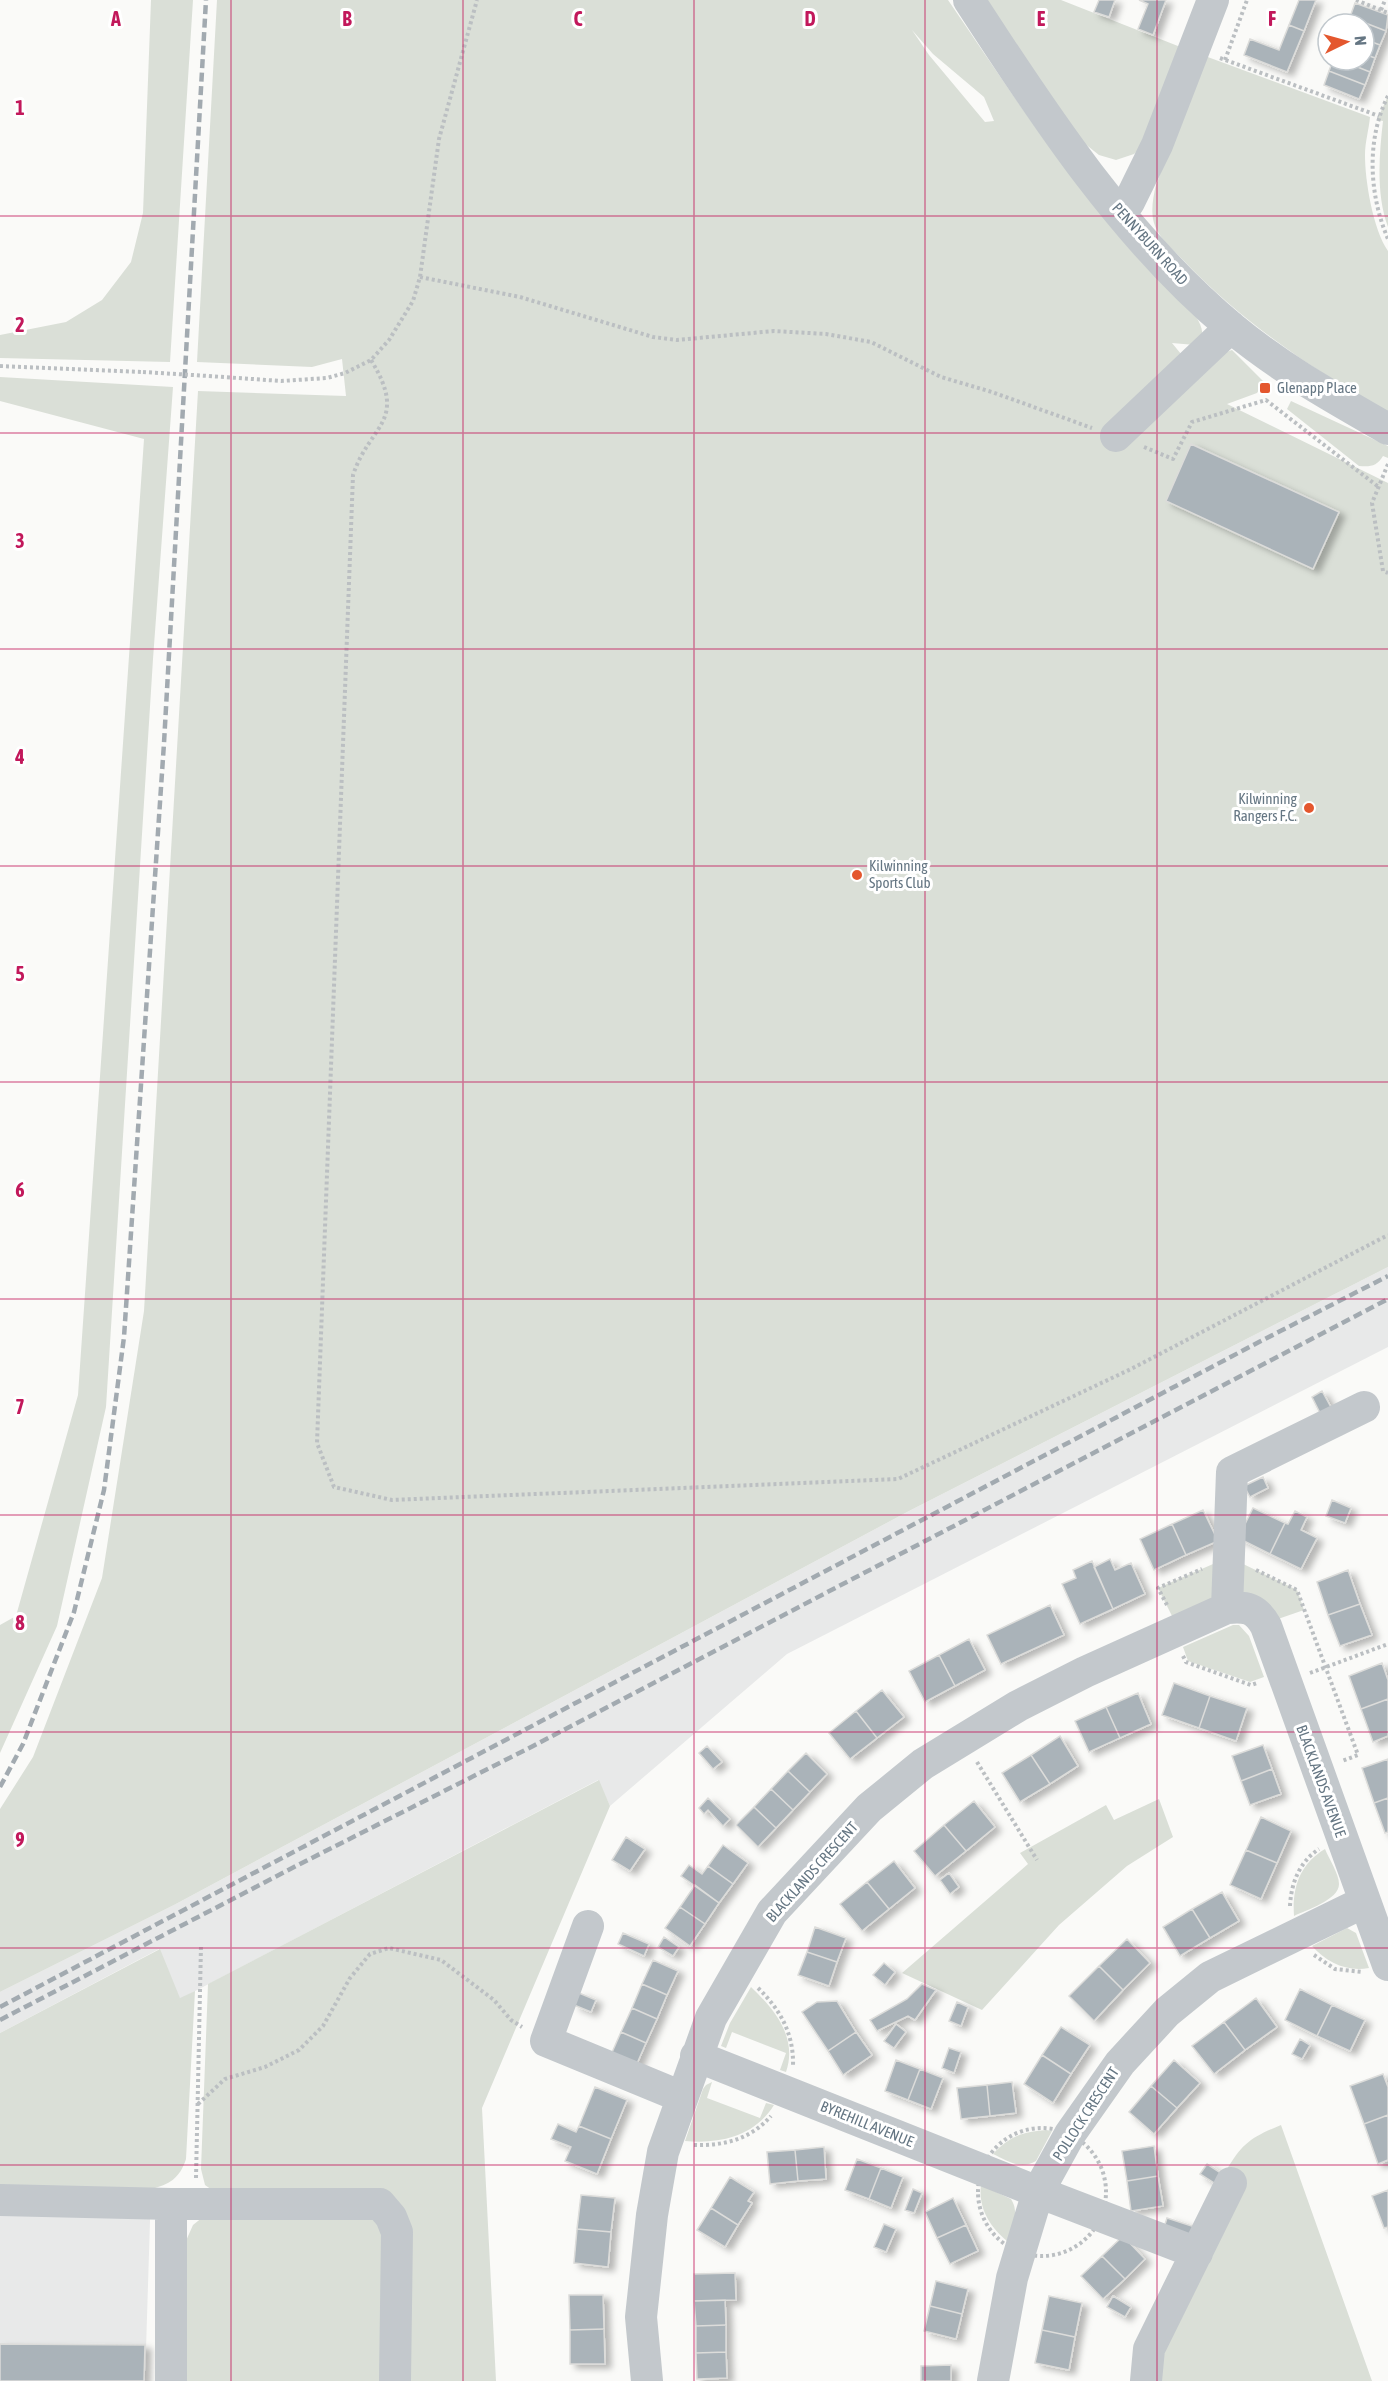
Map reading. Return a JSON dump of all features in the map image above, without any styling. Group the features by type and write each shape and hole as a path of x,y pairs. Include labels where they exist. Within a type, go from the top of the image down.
{"street":[{"name":"PENNYBURN ROAD","path":"969,0 1061,139 1120,213 1178,278 1231,327 1299,378 1388,429"},
{"path":"1120,213 1129,202 1156,145 1213,0"},
{"path":"1116,436 1231,327"},
{"path":"1235,1607 1232,1472 1364,1407"},
{"name":"BLACKLANDS CRESCENT","path":"647,2381 641,2318 646,2260 663,2152 711,2018 772,1912 869,1808 923,1764 1018,1706 1084,1672 1235,1607"},
{"name":"BLACKLANDS AVENUE","path":"1235,1607 1254,1610 1266,1626 1388,1964"},
{"name":"POLLOCK CRESCENT","path":"993,2381 1012,2278 1038,2192 1068,2138 1119,2063 1167,2012 1210,1977 1364,1902"},
{"path":"588,1926 546,2041 682,2097"},
{"name":"BYREHILL AVENUE","path":"696,2056 1197,2253"},
{"path":"1146,2381 1149,2349 1231,2183"},
{"path":"0,2200 183,2204 380,2204 391,2217 397,2232 395,2381"},
{"path":"171,2381 183,2204"}],"path":[{"path":"0,366 143,372 251,380 309,381 345,373 371,360 402,322 413,301 420,277 439,139 477,0"},
{"path":"1224,60 1247,0"},
{"path":"1356,0 1388,12"},
{"path":"1381,10 1385,0"},
{"path":"1194,49 1379,116"},
{"path":"1388,96 1379,116 1372,149 1374,184 1382,224 1388,239"},
{"path":"420,277 520,297 653,337 677,340 774,331 826,334 871,342 941,377 992,392 1173,459 1192,422 1266,400 1380,488"},
{"path":"371,360 381,376 387,407 379,432 353,475 317,1443 334,1487 392,1500 898,1479 1131,1369 1388,1235"},
{"path":"1388,464 1372,503 1383,571 1388,573"},
{"path":"1172,1633 1186,1662 1251,1685 1284,1678 1388,1644"},
{"path":"962,1739 1037,1860"},
{"path":"1341,1837 1314,1852 1299,1870 1293,1882 1290,1908 1297,1933 1308,1950 1335,1969 1346,1972 1370,1972 1388,1964"},
{"path":"183,2204 198,2104 201,1945"},
{"path":"198,2104 225,2079 265,2067 299,2050 323,2026 350,1978 370,1954 389,1948 441,1960 494,2000 511,2020 546,2041"}],"shaded area":[{"path":"151,0 193,0 170,362 0,358 0,335 66,322 102,300 131,262 143,213"},
{"name":"Kilwinning Sports Club","path":"217,0 948,0 1019,104 1094,206 1149,270 1196,317 1201,327 1202,337 1195,345 1172,343 1195,371 1213,357 1232,350 1264,382 1257,393 1227,404 1388,483 1388,1267 909,1511 174,1905 0,1992 0,1809 33,1757 102,1578 144,1311 198,391 346,396 342,359 312,367 197,362","holes":["912,30 933,54 984,97 994,121 985,122 929,55"]},
{"path":"987,0 1061,0 1183,48 1148,142 1134,154 1116,160 1099,155 1084,143 1032,70"},
{"path":"1205,56 1370,117 1365,150 1366,178 1374,218 1388,251 1388,413 1333,380 1255,325 1207,284 1157,231 1152,211 1156,185"},
{"path":"1388,96 1388,227 1380,188 1383,121 1377,120"},
{"path":"0,377 173,387 153,659 106,1407 57,1626 0,1753 0,1625 16,1616 78,1395 144,439 0,401"},
{"path":"1291,401 1388,446 1388,458 1383,456 1373,465 1359,466 1287,409"},
{"path":"1388,1267 1388,1347 787,1654 610,1806 598,1780 180,1999 159,1949 0,2033 0,1992 174,1905 909,1511"},
{"path":"1235,1560 1297,1590 1304,1610 1278,1619 1243,1597"},
{"path":"1220,1561 1219,1597 1172,1616 1158,1588"},
{"path":"1233,1625 1239,1625 1249,1636 1264,1677 1250,1682 1188,1661 1183,1647"},
{"path":"599,1780 610,1806 482,2108 496,2381 403,2381 403,2218 212,2190 205,2185 201,2169 208,1984"},
{"path":"1159,1799 1173,1837 1127,1866 1059,1925 982,2010 902,1973 1028,1864 1020,1853 1106,1805 1114,1820"},
{"path":"1325,1849 1337,1876 1338,1890 1328,1900 1294,1916 1294,1895 1299,1877 1309,1862"},
{"path":"1347,1928 1356,1933 1369,1968 1353,1969 1338,1965 1324,1957 1312,1946"},
{"path":"160,1949 180,1998 195,1991 186,2159 181,2171 168,2183 151,2189 0,2186 0,2033"},
{"path":"751,1987 782,2025 789,2047 786,2072 780,2070 786,2053 732,2032 726,2048 721,2046 730,2023"},
{"path":"712,2082 707,2098 760,2118 766,2103 774,2105 757,2125 735,2136 711,2141 685,2141 703,2089"},
{"path":"1281,2125 1372,2381 1157,2381 1156,2350 1226,2171 1243,2147 1262,2133"},
{"path":"1046,2130 1052,2131 1036,2161 1030,2164 1019,2165 993,2154 1017,2136"},
{"path":"981,2185 1011,2199 1014,2204 1014,2220 1007,2241 995,2230 983,2209"},
{"path":"0,2186 151,2189 145,2381 0,2381"},
{"path":"372,2213 382,2223 383,2381 184,2381 185,2243 193,2225 203,2217"}],"building":[{"path":"1099,0 1115,0 1109,17 1094,12"},
{"path":"1139,0 1166,0 1153,35 1138,29 1148,4"},
{"path":"1299,0 1316,0 1304,31 1289,25"},
{"path":"1355,3 1388,15 1386,31 1376,27 1376,12 1352,12"},
{"path":"1289,25 1304,31 1287,72 1244,55 1250,39 1279,50"},
{"path":"1376,27 1386,31 1380,45 1376,44"},
{"path":"1376,44 1380,45 1376,55"},
{"path":"1329,72 1332,72 1365,85 1359,99 1324,85"},
{"path":"1332,72 1370,72 1365,85"},
{"path":"1191,444 1339,512 1313,569 1166,501"},
{"path":"1322,1391 1332,1409 1321,1415 1312,1397"},
{"path":"1263,1477 1268,1488 1250,1497 1244,1486"},
{"path":"1332,1500 1351,1508 1345,1523 1326,1516"},
{"path":"1253,1508 1285,1523 1270,1554 1238,1538"},
{"path":"1203,1510 1218,1541 1186,1555 1172,1524"},
{"path":"1295,1511 1307,1517 1301,1530 1317,1538 1301,1569 1270,1554 1285,1523 1288,1524"},
{"path":"1172,1524 1186,1555 1154,1570 1140,1539"},
{"path":"1110,1559 1115,1570 1131,1563 1145,1594 1113,1609 1094,1567"},
{"path":"1092,1561 1113,1609 1080,1624 1062,1584 1076,1578 1073,1570"},
{"path":"1348,1570 1360,1604 1328,1615 1317,1582"},
{"path":"1360,1604 1372,1635 1340,1646 1328,1615"},
{"path":"1050,1605 1064,1635 1001,1664 987,1635"},
{"path":"969,1639 985,1670 955,1686 939,1655"},
{"path":"939,1655 955,1686 925,1702 909,1671"},
{"path":"1382,1663 1388,1680 1388,1699 1361,1709 1349,1676"},
{"path":"1174,1683 1210,1696 1199,1728 1162,1715"},
{"path":"882,1690 904,1717 877,1738 856,1711"},
{"path":"1138,1693 1151,1724 1120,1738 1106,1707"},
{"path":"1210,1696 1247,1708 1236,1741 1199,1728"},
{"path":"1388,1699 1388,1736 1373,1742 1361,1709"},
{"path":"1106,1707 1120,1738 1089,1752 1075,1721"},
{"path":"856,1711 877,1738 850,1759 829,1733"},
{"path":"1060,1736 1078,1766 1050,1784 1031,1755"},
{"path":"1263,1745 1272,1769 1241,1781 1232,1756"},
{"path":"707,1746 722,1762 713,1769 699,1753"},
{"path":"806,1753 827,1774 810,1792 788,1771"},
{"path":"1031,1755 1050,1784 1020,1802 1002,1773"},
{"path":"1388,1759 1388,1798 1374,1803 1362,1768"},
{"path":"1272,1769 1281,1794 1250,1805 1241,1781"},
{"path":"788,1771 810,1792 793,1810 771,1789"},
{"path":"771,1789 793,1810 776,1828 754,1807"},
{"path":"708,1798 730,1819 723,1826 708,1810 704,1814 699,1808"},
{"path":"1388,1798 1388,1832 1385,1833 1374,1803"},
{"path":"974,1801 995,1827 966,1851 944,1825"},
{"path":"754,1807 776,1828 758,1847 736,1825"},
{"path":"1261,1817 1291,1831 1277,1863 1246,1850"},
{"path":"944,1825 966,1851 935,1876 914,1851"},
{"path":"626,1837 645,1849 630,1871 612,1860"},
{"path":"723,1845 748,1863 733,1884 708,1866"},
{"path":"1246,1850 1277,1863 1261,1899 1230,1885"},
{"path":"894,1861 915,1888 889,1909 867,1882"},
{"path":"689,1865 702,1874 708,1866 733,1884 719,1903 681,1876"},
{"path":"949,1873 959,1887 950,1894 940,1880"},
{"path":"867,1882 889,1909 862,1931 840,1904"},
{"path":"695,1885 719,1903 705,1924 680,1907"},
{"path":"1222,1892 1239,1921 1210,1938 1192,1909"},
{"path":"680,1907 705,1924 690,1946 665,1928"},
{"path":"1192,1909 1210,1938 1180,1956 1163,1927"},
{"path":"815,1927 846,1938 837,1962 807,1952"},
{"path":"623,1933 649,1944 644,1956 618,1944"},
{"path":"664,1937 679,1947 673,1956 658,1947"},
{"path":"1127,1939 1150,1963 1123,1990 1099,1966"},
{"path":"807,1952 837,1962 829,1986 798,1975"},
{"path":"653,1960 678,1971 667,1995 642,1984"},
{"path":"884,1963 895,1972 885,1985 873,1975"},
{"path":"1099,1966 1123,1990 1094,2021 1069,1996"},
{"path":"642,1984 667,1995 657,2019 632,2008"},
{"path":"922,1984 936,1990 915,2020 908,2016 877,2031 870,2020 907,1999"},
{"path":"1300,1989 1332,2005 1317,2036 1285,2020"},
{"path":"579,1993 596,2000 591,2012 574,2005"},
{"path":"1256,1998 1277,2027 1245,2050 1224,2022"},
{"path":"837,2001 856,2032 828,2051 802,2012 817,2002"},
{"path":"957,2002 968,2007 961,2026 949,2021"},
{"path":"1332,2005 1365,2020 1350,2051 1317,2036"},
{"path":"632,2008 657,2019 646,2043 621,2032"},
{"path":"1224,2022 1245,2050 1214,2074 1192,2046"},
{"path":"896,2024 906,2032 894,2048 884,2041"},
{"path":"1061,2027 1090,2045 1071,2074 1042,2055"},
{"path":"621,2032 646,2043 635,2068 610,2057"},
{"path":"856,2032 872,2055 843,2075 828,2051"},
{"path":"1300,2039 1310,2045 1302,2059 1292,2054"},
{"path":"949,2048 961,2052 954,2073 942,2068"},
{"path":"1042,2055 1071,2074 1053,2103 1024,2084"},
{"path":"896,2060 920,2069 908,2100 885,2091"},
{"path":"1174,2060 1200,2083 1177,2108 1151,2086"},
{"path":"920,2069 943,2078 931,2109 908,2100"},
{"path":"1383,2074 1388,2087 1388,2115 1364,2124 1350,2086"},
{"path":"1012,2082 1016,2113 990,2116 987,2085"},
{"path":"987,2085 990,2116 961,2119 957,2088"},
{"path":"1151,2086 1177,2108 1154,2134 1129,2112"},
{"path":"595,2087 627,2100 611,2139 579,2126"},
{"path":"1388,2115 1388,2160 1378,2164 1364,2124"},
{"path":"558,2124 576,2132 579,2126 611,2139 597,2174 565,2161 571,2147 551,2139"},
{"path":"1154,2146 1158,2176 1127,2181 1122,2151"},
{"path":"824,2147 826,2179 798,2181 795,2150"},
{"path":"795,2150 798,2181 770,2184 767,2152"},
{"path":"857,2159 881,2168 869,2199 845,2190"},
{"path":"1207,2164 1224,2175 1217,2185 1200,2174"},
{"path":"881,2168 903,2177 891,2208 869,2199"},
{"path":"1158,2176 1163,2206 1131,2211 1127,2181"},
{"path":"730,2177 754,2192 748,2201 752,2203 738,2225 711,2208"},
{"path":"913,2189 922,2193 914,2213 905,2210"},
{"path":"1388,2190 1388,2227 1384,2228 1372,2196"},
{"path":"581,2195 615,2198 611,2232 577,2229"},
{"path":"953,2198 966,2225 937,2238 925,2212"},
{"path":"711,2208 738,2225 725,2247 697,2230"},
{"path":"1167,2218 1201,2229 1197,2242 1163,2231"},
{"path":"884,2224 896,2229 886,2252 874,2247"},
{"path":"966,2225 978,2251 950,2264 937,2238"},
{"path":"577,2229 611,2232 608,2267 574,2263"},
{"path":"1123,2236 1145,2259 1125,2279 1102,2256"},
{"path":"1102,2256 1125,2279 1103,2299 1081,2276"},
{"path":"735,2273 736,2300 694,2301 694,2274"},
{"path":"936,2281 968,2289 962,2314 930,2306"},
{"path":"569,2295 603,2295 604,2329 570,2330"},
{"path":"1049,2296 1082,2303 1075,2337 1042,2330"},
{"path":"1113,2296 1131,2307 1125,2317 1107,2307"},
{"path":"725,2300 726,2325 696,2326 694,2301"},
{"path":"930,2306 962,2314 956,2339 924,2331"},
{"path":"726,2325 726,2352 696,2353 696,2326"},
{"path":"604,2329 605,2364 570,2364 570,2330"},
{"path":"1042,2330 1075,2337 1069,2370 1035,2363"},
{"path":"0,2344 145,2345 144,2381 0,2381"},
{"path":"726,2352 727,2378 697,2379 696,2353"},
{"path":"951,2365 951,2381 921,2381 921,2366"}],"railway":[{"path":"0,1787 23,1744 74,1612 104,1490 124,1337 164,743 206,0"},
{"path":"0,2007 1388,1276"},
{"path":"0,2020 535,1745 1388,1299"}],"place":[{"name":"Glenapp Place","path":"1265,388"},
{"name":"Kilwinning Rangers F.C.","path":"1309,808"},
{"name":"Kilwinning Sports Club","path":"857,875"}]}
